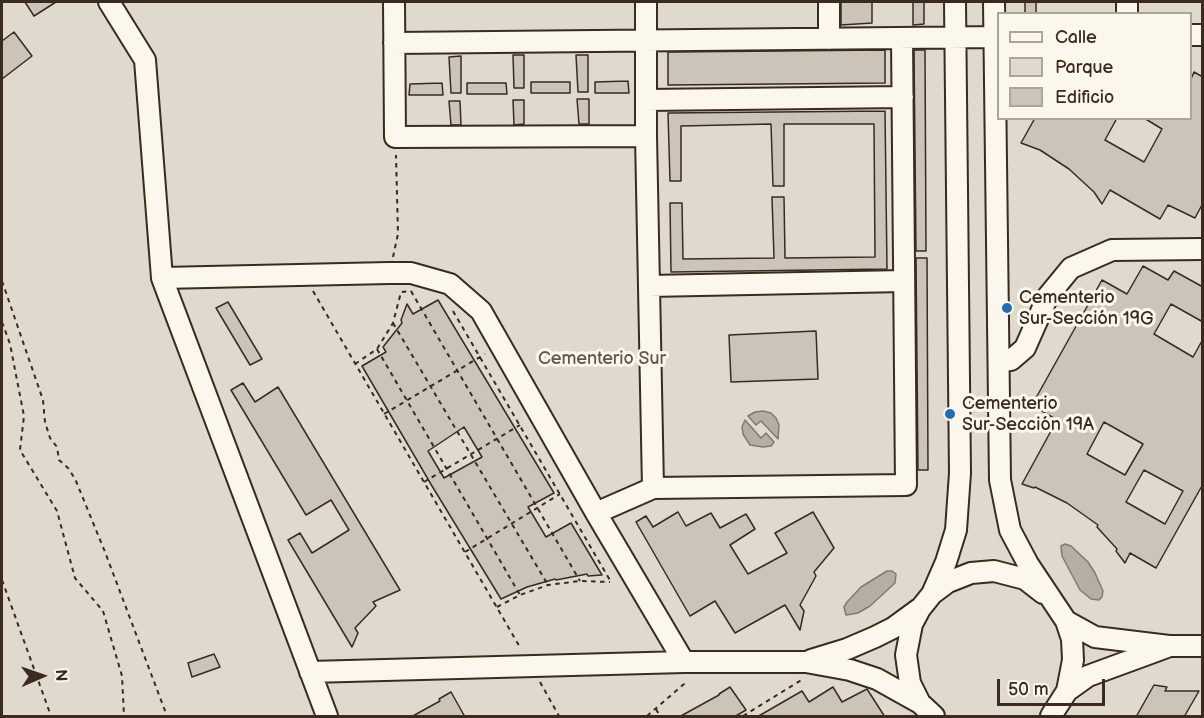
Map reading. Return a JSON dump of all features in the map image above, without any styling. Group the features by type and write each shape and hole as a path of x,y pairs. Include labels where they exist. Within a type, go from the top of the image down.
{"lane":[{"path":"109,2 145,60 162,278 327,717"},
{"path":"394,2 395,137 646,136"},
{"path":"646,2 646,136 653,488"},
{"path":"829,2 829,39"},
{"path":"927,710 910,683 906,655 912,624 946,562 956,530 960,473 955,2"},
{"path":"994,2 1000,480 1010,530 1028,564 1066,621 1072,639 1073,660 1067,691"},
{"path":"394,43 996,37"},
{"path":"596,513 653,488 906,485 902,38"},
{"path":"646,100 903,97"},
{"path":"999,362 1011,360 1025,348 1048,296 1071,268 1112,250 1203,249"},
{"path":"162,278 411,273 450,284 481,311 684,662"},
{"path":"649,286 904,281"},
{"path":"806,662 847,650 893,628 948,582 971,573 994,571 1025,579 1053,600"},
{"path":"1066,621 1095,637 1169,646 1203,646"},
{"path":"1050,715 1067,691 1088,676 1169,646"},
{"path":"310,672 684,662 806,662 826,664 877,679 927,710"}],"path":[{"path":"389,273 398,234 395,137"},
{"path":"304,275 560,717"},
{"path":"2,281 43,400 45,422 50,438 57,447 59,460 69,469 76,481 167,717"},
{"path":"411,291 580,581"},
{"path":"355,364 377,350 393,323 401,292 421,291"},
{"path":"452,309 612,582 580,581 548,585 520,595 497,607"},
{"path":"2,322 10,344 24,416 20,450 57,512 75,578 103,611 122,676 124,717"},
{"path":"393,323 548,585"},
{"path":"384,414 500,345"},
{"path":"377,350 520,595"},
{"path":"424,482 520,425"},
{"path":"465,552 560,494"},
{"path":"2,580 51,717"},
{"path":"647,717 684,684 684,662"},
{"path":"742,717 826,664"},
{"path":"656,709 660,717"}],"green space":[{"name":"Cementerio Sur","path":"2,2 1202,2 1202,716 2,716"}],"shaded area":[{"path":"763,411 771,413 776,418 779,425 778,439 761,421 756,425 748,416"},
{"path":"745,420 761,438 766,433 774,442 771,446 750,445 743,434 742,427"},
{"path":"1065,544 1071,546 1088,562 1095,573 1103,591 1099,600 1091,599 1080,590 1062,556 1061,546"},
{"path":"887,571 896,574 895,583 870,606 858,613 846,615 844,607 847,602 861,587"}],"building":[{"path":"25,2 56,2 34,16"},
{"path":"841,2 872,2 872,23 841,25"},
{"path":"913,2 924,2 924,24 913,25"},
{"path":"1025,2 1036,2 1036,12 1025,12"},
{"path":"14,32 32,56 2,79 2,41"},
{"path":"885,50 885,83 668,85 668,52"},
{"path":"914,50 925,50 926,251 916,251"},
{"path":"513,55 524,55 524,88 514,88"},
{"path":"576,55 588,55 588,92 578,92"},
{"path":"461,56 461,93 451,93 449,57"},
{"path":"1194,72 1203,77 1203,203 1195,218 1168,205 1160,219 1110,190 1102,204 1094,192 1069,169 1040,150 1021,143 1034,120 1116,120 1105,140 1144,162 1162,129 1147,120 1192,120 1192,77"},
{"path":"628,81 629,93 595,93 595,82"},
{"path":"531,82 570,82 570,93 531,93"},
{"path":"442,83 443,95 409,95 410,84"},
{"path":"467,83 506,83 507,94 467,94"},
{"path":"577,99 589,99 589,124 579,124"},
{"path":"513,100 524,100 524,124 514,125"},
{"path":"449,101 460,101 461,125 451,125"},
{"path":"885,111 887,269 671,272 670,203 682,203 683,259 774,258 772,197 784,197 785,258 875,257 874,124 784,124 784,186 773,186 771,124 681,126 681,181 670,181 668,113"},
{"path":"916,258 927,258 928,470 918,470"},
{"path":"1143,266 1168,280 1174,271 1203,287 1203,322 1171,304 1154,334 1193,357 1203,339 1203,484 1156,568 1130,553 1125,563 1116,551 1117,549 1097,527 1098,525 1067,503 1035,487 1022,484 1057,420 1032,405 1102,280 1127,294","holes":["1104,422 1143,444 1125,475 1087,454","1144,470 1183,491 1165,524 1126,502"]},
{"path":"438,300 554,493 528,507 546,537 571,523 602,575 588,576 587,574 555,579 527,587 501,599 362,366 386,352 383,347 402,323 407,304 413,314","holes":["464,427 482,457 444,478 428,451"]},
{"path":"228,302 262,359 250,365 216,308"},
{"path":"816,331 818,379 731,382 729,335"},
{"path":"243,383 255,402 278,387 400,590 373,602 376,606 355,628 358,633 352,647 288,540 300,533 312,553 349,530 331,500 306,515 231,390"},
{"path":"678,512 686,526 711,513 720,528 746,514 755,529 730,545 748,574 787,553 775,533 813,512 834,548 814,572 816,576 800,605 804,611 800,630 785,605 735,633 715,601 690,616 636,522 646,516 653,527"},
{"path":"214,654 220,667 192,677 188,663"},
{"path":"1154,685 1167,687 1165,691 1199,691 1184,717 1136,717"},
{"path":"730,687 746,710 734,717 679,717 719,695"},
{"path":"833,687 842,702 867,689 885,717 757,717 802,691 809,702"},
{"path":"451,692 465,717 411,717 440,701 439,699"}],"place":[{"name":"Cementerio Sur-Sección 19G","path":"1007,308"},
{"name":"Cementerio Sur-Sección 19A","path":"950,414"}]}
